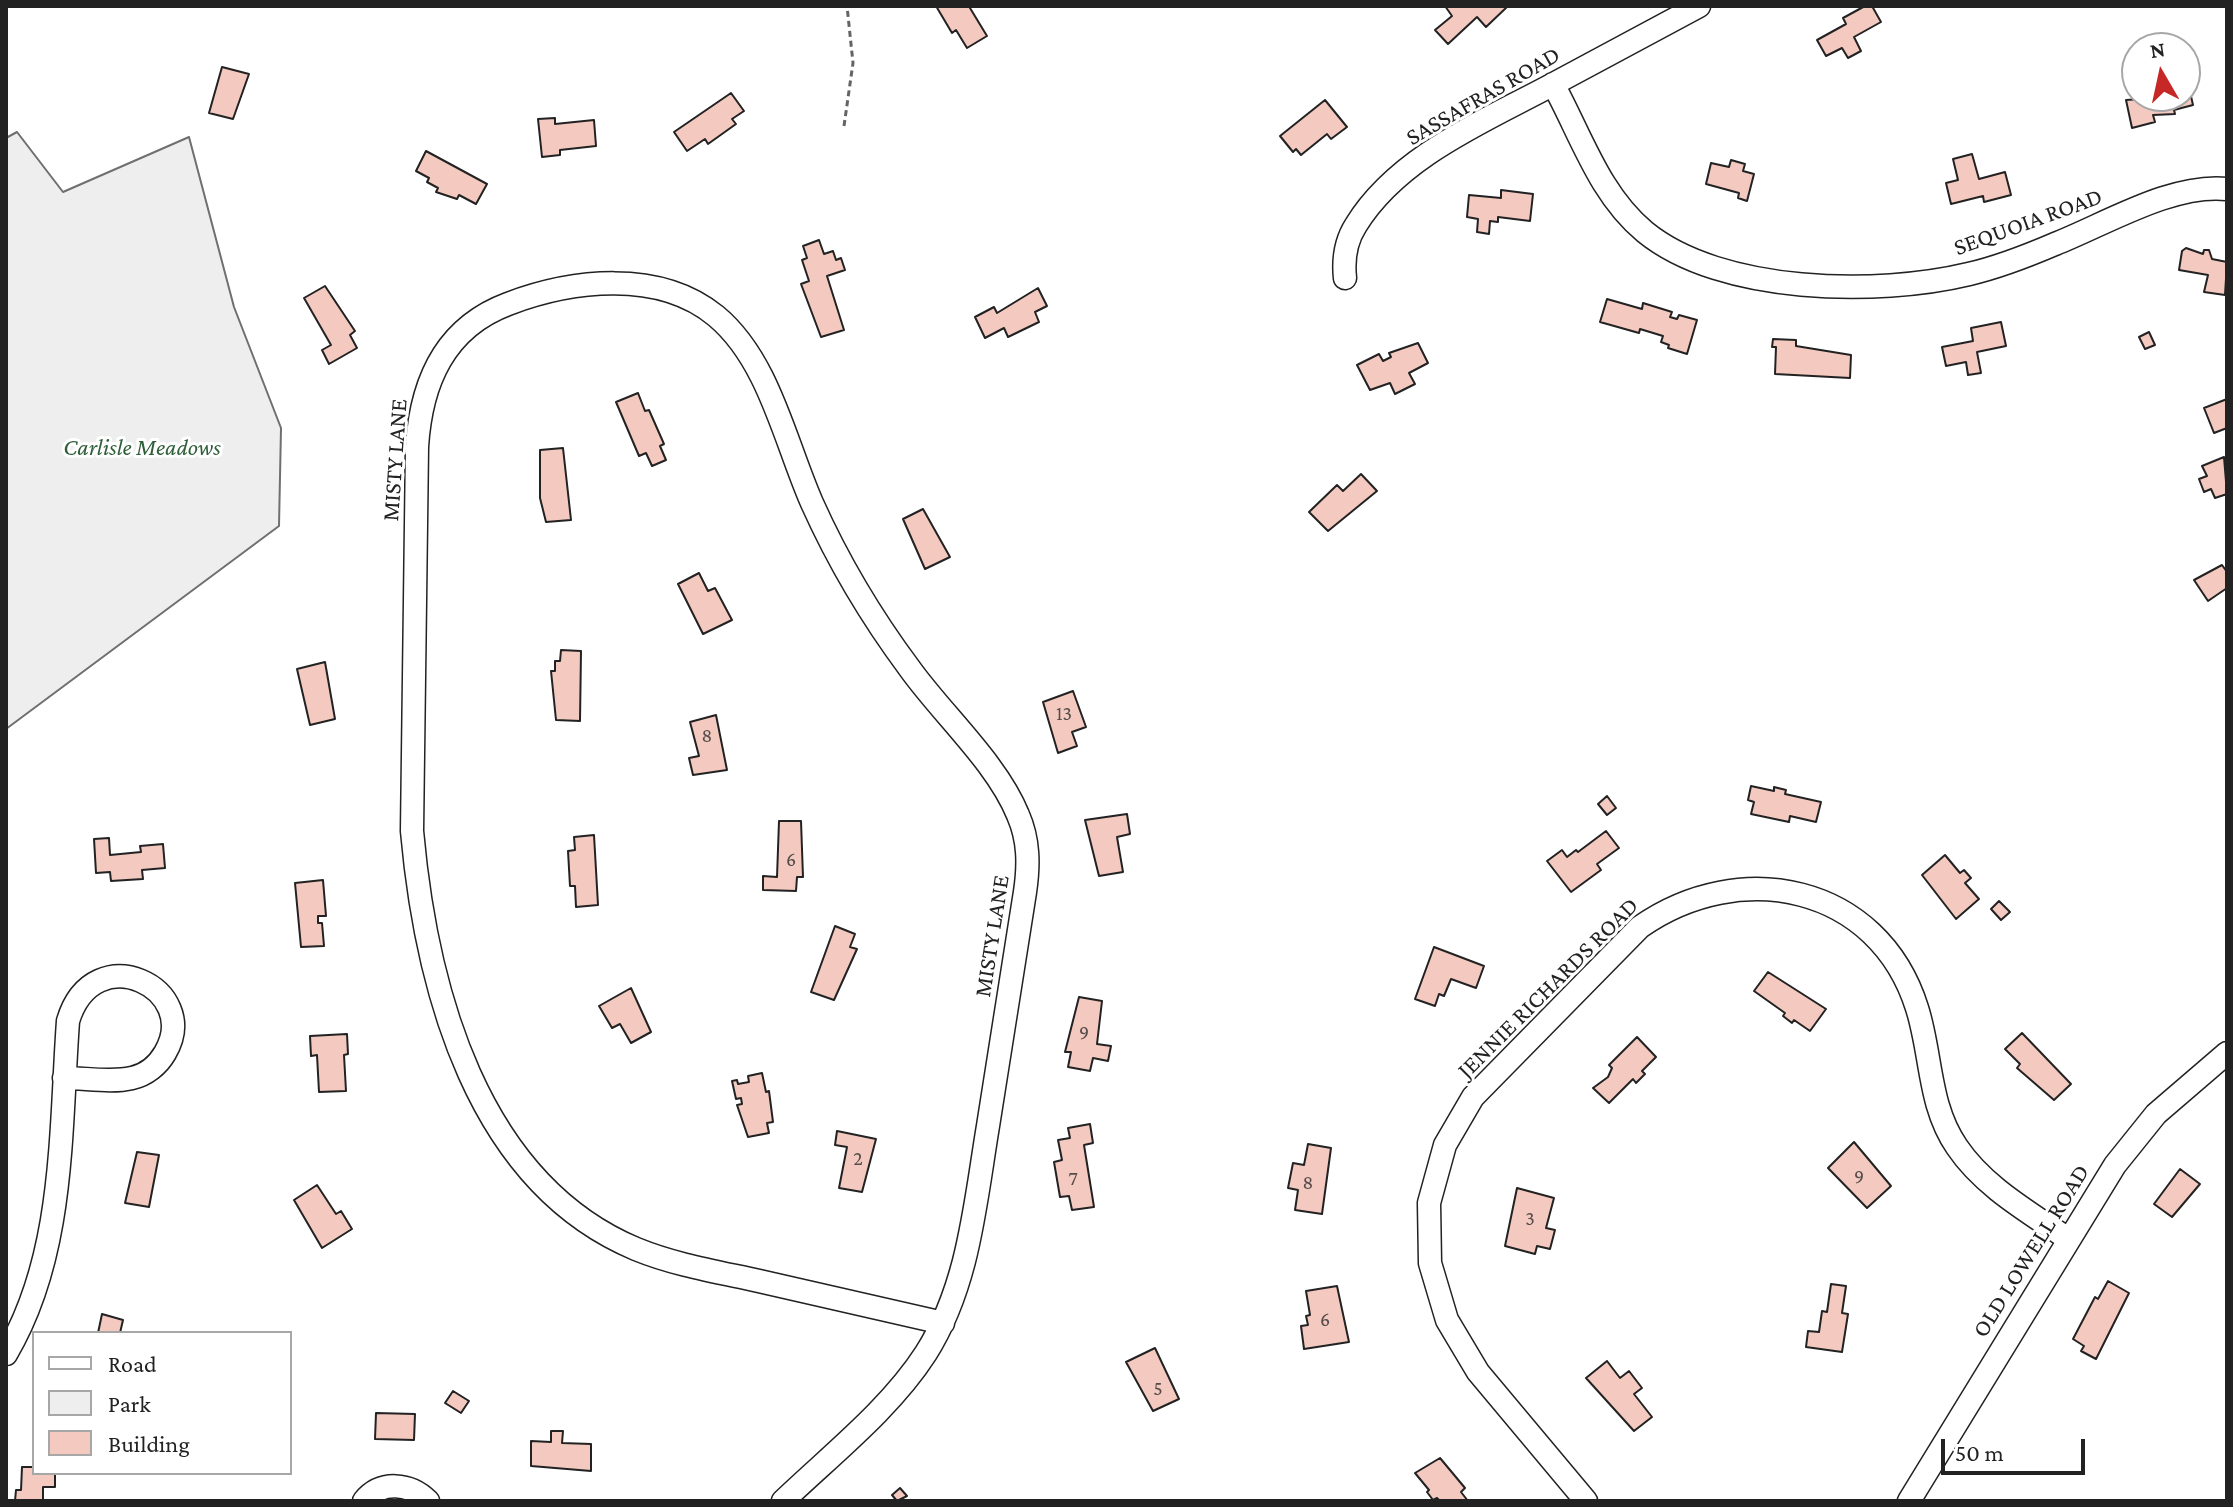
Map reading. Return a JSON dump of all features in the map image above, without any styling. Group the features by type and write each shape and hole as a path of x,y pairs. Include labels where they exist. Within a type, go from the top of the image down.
{"street":[{"name":"SASSAFRAS ROAD","path":"1345,278 1347,245 1356,224 1394,183 1447,142 1699,6"},
{"name":"SEQUOIA ROAD","path":"1553,84 1590,161 1618,204 1645,232 1680,255 1770,280 1888,285 1967,275 2057,244 2177,194 2227,189"},
{"name":"MISTY LANE","path":"783,1501 885,1403 925,1354 943,1323 969,1244 1029,869 1019,815 993,774 909,668 855,583 811,500 756,370 739,341 715,315 685,298 633,284 576,286 494,309 454,338 439,359 422,401 417,447 412,838 436,977 468,1070 502,1134 534,1175 569,1209 612,1237 685,1265 943,1323"},
{"name":"JENNIE RICHARDS ROAD","path":"1586,1501 1478,1372 1447,1320 1430,1263 1429,1203 1445,1145 1473,1097 1630,937 1663,911 1716,891 1772,888 1827,904 1862,927 1891,957 1906,981 1917,1008 1939,1111 1956,1146 2003,1194 2068,1239"},
{"path":"6,1354 31,1304 47,1247 55,1193 68,1021 73,1003 84,989 99,980 125,976 150,984 162,996 173,1030 165,1053 148,1072 132,1078 64,1078"},
{"name":"OLD LOWELL ROAD","path":"1909,1501 2115,1165 2156,1114 2227,1053"},
{"path":"364,1501 381,1488 395,1485 408,1487 428,1501"}],"path":[{"path":"844,126 853,63 847,6"}],"green space":[{"name":"Carlisle Meadows","path":"17,132 63,192 189,137 234,307 281,428 279,526 6,729 6,138"}],"building":[{"path":"936,6 973,6 970,8 987,36 967,48 956,30 952,33"},
{"path":"1445,6 1508,6 1486,27 1477,17 1448,44 1435,30 1452,16"},
{"path":"1865,6 1872,6 1881,22 1854,37 1861,51 1848,58 1842,48 1826,56 1817,40 1846,24 1843,18"},
{"path":"222,67 249,74 233,119 209,113"},
{"path":"731,93 744,111 732,119 736,124 708,144 705,139 687,151 674,132"},
{"path":"1325,100 1347,127 1331,139 1327,134 1301,155 1296,149 1293,152 1280,136"},
{"path":"2129,112 2174,112 2153,115 2155,122 2132,128"},
{"path":"555,118 555,124 594,120 596,146 560,150 560,155 542,157 538,119"},
{"path":"426,151 487,184 476,204 459,195 457,199 436,192 438,188 427,182 429,178 416,171"},
{"path":"1972,154 1979,179 2005,172 2011,195 1984,202 1983,196 1951,204 1946,183 1958,180 1953,159"},
{"path":"1731,160 1745,164 1743,171 1754,174 1747,201 1738,198 1739,193 1706,184 1711,163 1729,167"},
{"path":"1501,190 1533,194 1530,221 1498,217 1498,222 1490,221 1489,234 1477,232 1478,219 1467,217 1469,195 1501,198"},
{"path":"819,240 824,254 833,251 836,260 841,258 845,270 827,276 844,330 821,337 801,284 809,281 802,260 807,258 803,246"},
{"path":"2186,248 2203,254 2204,250 2209,250 2212,259 2227,262 2225,295 2204,292 2208,275 2179,270 2182,251"},
{"path":"325,286 355,331 350,335 357,348 329,364 322,350 331,345 304,298"},
{"path":"1038,288 1047,306 1035,312 1039,322 1008,337 1004,328 985,338 975,317 994,307 997,313"},
{"path":"1607,299 1642,309 1643,303 1672,312 1670,317 1677,319 1679,315 1697,320 1687,354 1668,348 1669,345 1661,342 1663,336 1600,322"},
{"path":"2001,322 2006,346 1977,352 1981,373 1968,375 1966,362 1946,366 1942,347 1973,341 1971,328"},
{"path":"2149,332 2155,345 2145,349 2139,337"},
{"path":"1773,339 1796,340 1796,346 1851,355 1850,378 1775,374 1776,347 1772,347"},
{"path":"1418,343 1428,363 1409,373 1415,384 1395,394 1390,383 1370,390 1357,365 1379,354 1383,361 1391,357 1389,353"},
{"path":"638,393 664,444 660,446 666,460 652,466 646,453 639,456 616,402"},
{"path":"2227,399 2227,428 2214,433 2204,408"},
{"path":"563,448 571,520 546,522 540,498 540,450"},
{"path":"2224,457 2227,494 2215,498 2211,489 2204,492 2199,479 2207,476 2202,466"},
{"path":"1361,474 1377,491 1328,531 1309,512 1337,485 1343,491"},
{"path":"923,509 950,557 925,569 903,519"},
{"path":"2222,565 2227,572 2227,588 2208,601 2194,580"},
{"path":"699,573 708,591 715,588 732,620 703,634 678,584"},
{"path":"561,650 581,651 580,721 556,720 551,671 555,671 555,661 560,661"},
{"path":"325,662 335,719 310,725 297,669"},
{"path":"1073,691 1086,727 1072,732 1077,746 1058,753 1043,702"},
{"path":"716,715 727,770 693,775 689,758 699,756 690,722"},
{"path":"1751,786 1774,791 1774,787 1786,790 1785,794 1821,802 1816,822 1790,816 1789,822 1751,814 1754,802 1748,800"},
{"path":"1607,796 1616,808 1607,815 1598,804"},
{"path":"1127,814 1130,834 1117,837 1123,872 1099,876 1085,820"},
{"path":"779,821 801,821 803,877 797,877 796,891 763,890 763,876 777,877"},
{"path":"1606,831 1619,848 1597,864 1601,870 1571,892 1547,861 1562,850 1567,857 1576,850 1578,852"},
{"path":"594,835 598,905 576,907 575,886 570,886 568,851 575,850 574,837"},
{"path":"109,838 110,855 141,852 140,846 163,844 165,868 142,870 143,879 111,881 110,872 96,873 94,839"},
{"path":"1945,855 1960,873 1964,870 1971,878 1965,883 1979,899 1956,919 1922,875"},
{"path":"323,880 326,916 318,916 318,923 322,923 324,946 301,947 295,883"},
{"path":"1999,901 2010,912 2001,920 1991,909"},
{"path":"835,926 855,934 850,947 857,949 834,1000 811,992"},
{"path":"1434,947 1484,966 1476,988 1451,979 1444,996 1439,994 1435,1006 1415,999"},
{"path":"1768,972 1826,1009 1810,1031 1794,1020 1792,1023 1783,1016 1785,1013 1754,991"},
{"path":"631,988 651,1032 631,1043 620,1024 612,1028 599,1006"},
{"path":"1079,997 1102,1001 1097,1044 1111,1046 1108,1061 1093,1058 1090,1071 1068,1067 1071,1052 1065,1052"},
{"path":"2022,1033 2071,1084 2054,1100 2017,1068 2020,1064 2005,1049"},
{"path":"347,1034 348,1054 344,1055 346,1091 319,1092 317,1055 311,1056 310,1036"},
{"path":"1637,1037 1656,1057 1642,1071 1645,1074 1636,1083 1633,1079 1609,1103 1593,1088 1608,1077 1612,1068 1609,1065"},
{"path":"762,1073 766,1092 769,1091 773,1122 767,1123 769,1133 748,1137 737,1105 742,1104 741,1098 736,1099 732,1081 737,1080 738,1084 749,1082 748,1076"},
{"path":"1090,1124 1093,1143 1084,1145 1094,1207 1072,1210 1069,1196 1060,1197 1054,1162 1062,1160 1058,1140 1070,1138 1068,1128"},
{"path":"837,1131 876,1139 862,1192 839,1188 847,1147 835,1145"},
{"path":"1854,1142 1891,1186 1867,1208 1828,1168"},
{"path":"1308,1144 1331,1148 1322,1214 1295,1210 1298,1190 1288,1188 1293,1163 1304,1165"},
{"path":"137,1152 159,1155 149,1207 125,1203"},
{"path":"2180,1169 2200,1184 2172,1217 2154,1204"},
{"path":"317,1185 336,1214 341,1211 352,1229 322,1248 294,1200"},
{"path":"1517,1188 1554,1198 1546,1228 1555,1230 1550,1249 1537,1246 1535,1254 1505,1246"},
{"path":"2108,1281 2129,1293 2096,1359 2081,1351 2084,1346 2073,1339 2095,1297 2098,1299"},
{"path":"1831,1284 1846,1286 1842,1313 1848,1314 1842,1352 1806,1347 1808,1331 1819,1332 1822,1311 1827,1312"},
{"path":"1337,1286 1349,1342 1304,1349 1301,1326 1308,1325 1306,1316 1310,1315 1306,1291"},
{"path":"102,1314 123,1320 120,1331 98,1331"},
{"path":"1155,1348 1179,1399 1153,1411 1126,1362"},
{"path":"1607,1361 1620,1378 1629,1371 1642,1388 1634,1394 1652,1417 1634,1431 1586,1378"},
{"path":"453,1391 469,1401 461,1413 445,1403"},
{"path":"376,1413 415,1414 414,1440 375,1439"},
{"path":"551,1431 563,1431 562,1443 591,1444 591,1471 531,1466 531,1441 551,1442"},
{"path":"1440,1458 1465,1488 1461,1492 1468,1501 1433,1500 1427,1492 1429,1490 1415,1473"},
{"path":"22,1467 32,1467 32,1475 55,1475 55,1487 43,1487 43,1501 15,1501 16,1490 21,1490"},
{"path":"900,1488 907,1496 897,1501 892,1495"}]}
